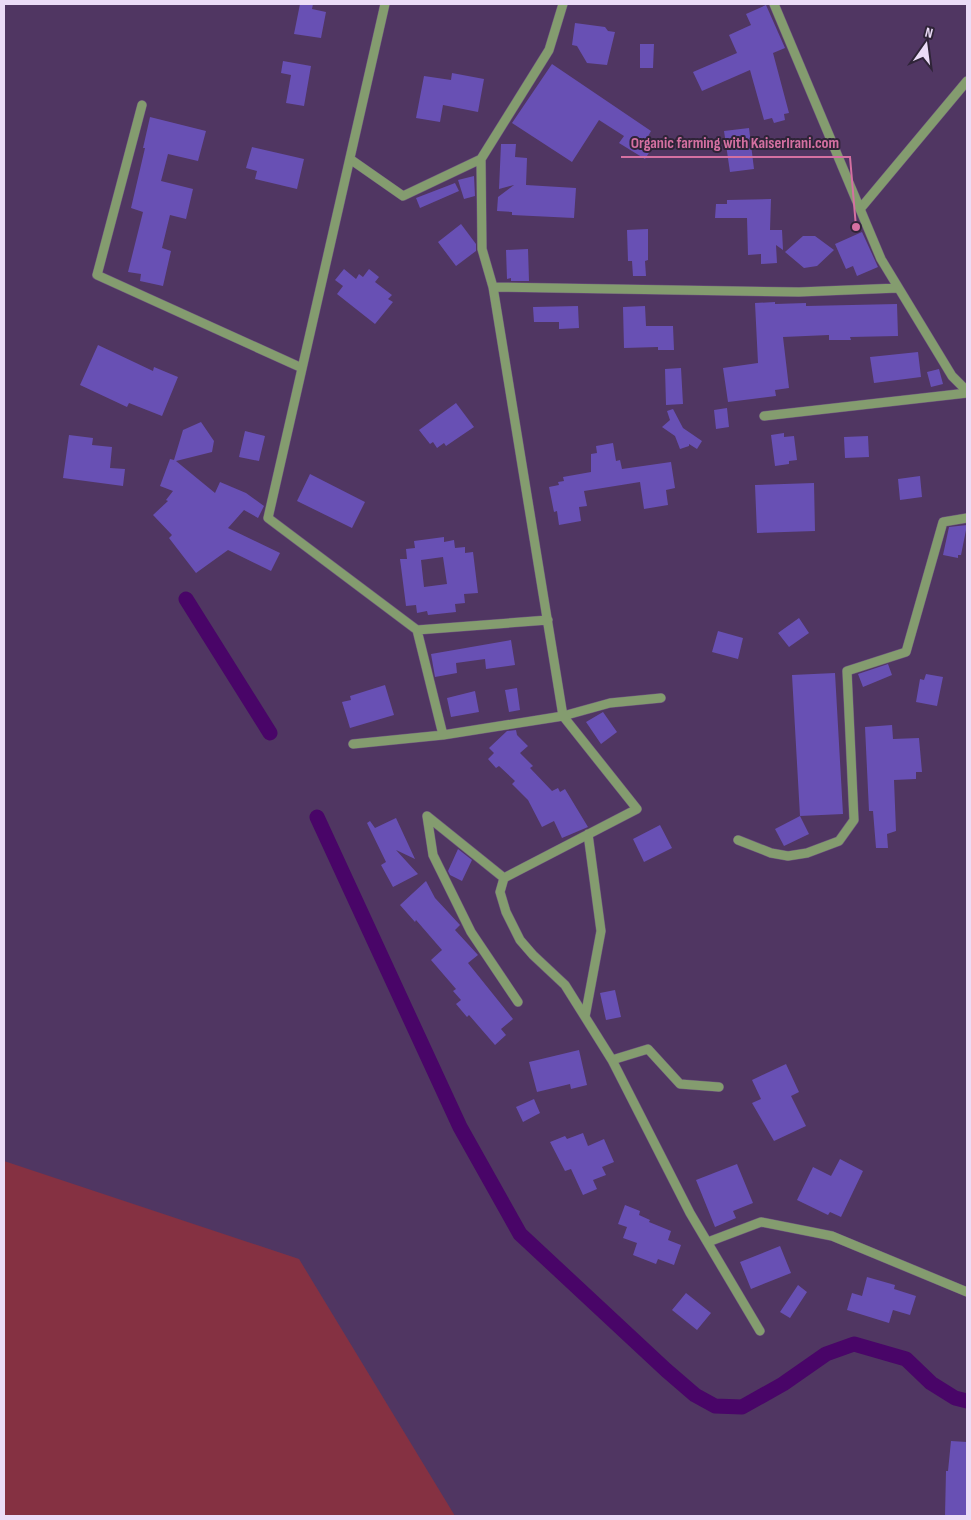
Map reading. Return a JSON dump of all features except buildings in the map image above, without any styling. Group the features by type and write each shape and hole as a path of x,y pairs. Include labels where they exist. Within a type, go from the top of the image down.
{"street":[{"path":"385,4 268,518 417,630 443,735"},
{"path":"563,4 549,50 481,159 482,249 493,287 563,716 637,809 504,878 500,892 506,912 520,940 565,985 612,1060 708,1242 760,1332"},
{"path":"774,4 881,259 952,376 967,392"},
{"path":"860,209 967,81"},
{"path":"142,105 97,275 302,368"},
{"path":"350,158 403,196 481,159"},
{"path":"493,287 799,292 898,288"},
{"path":"764,416 967,392"},
{"path":"738,840 771,853 788,856 807,853 839,840 854,820 847,671 906,652 943,522 967,518"},
{"path":"417,630 548,620"},
{"path":"353,744 443,735 563,716 610,703 661,698"},
{"path":"504,878 427,816 433,855 472,932 518,1002"},
{"path":"585,1017 601,931 588,834"},
{"path":"612,1060 648,1049 680,1084 719,1087"},
{"path":"708,1242 761,1222 832,1236 967,1292"}],"shaded area":[{"path":"4,1161 299,1259 455,1516 4,1516"}],"waterway":[{"path":"186,599 270,733"},
{"path":"317,817 460,1127 520,1234 666,1370 695,1395 715,1406 742,1407 783,1384 826,1354 854,1344 906,1359 931,1383 955,1398 967,1401"}],"place":[{"name":"Organic farming with KaiserIrani.com","path":"856,227"}]}
